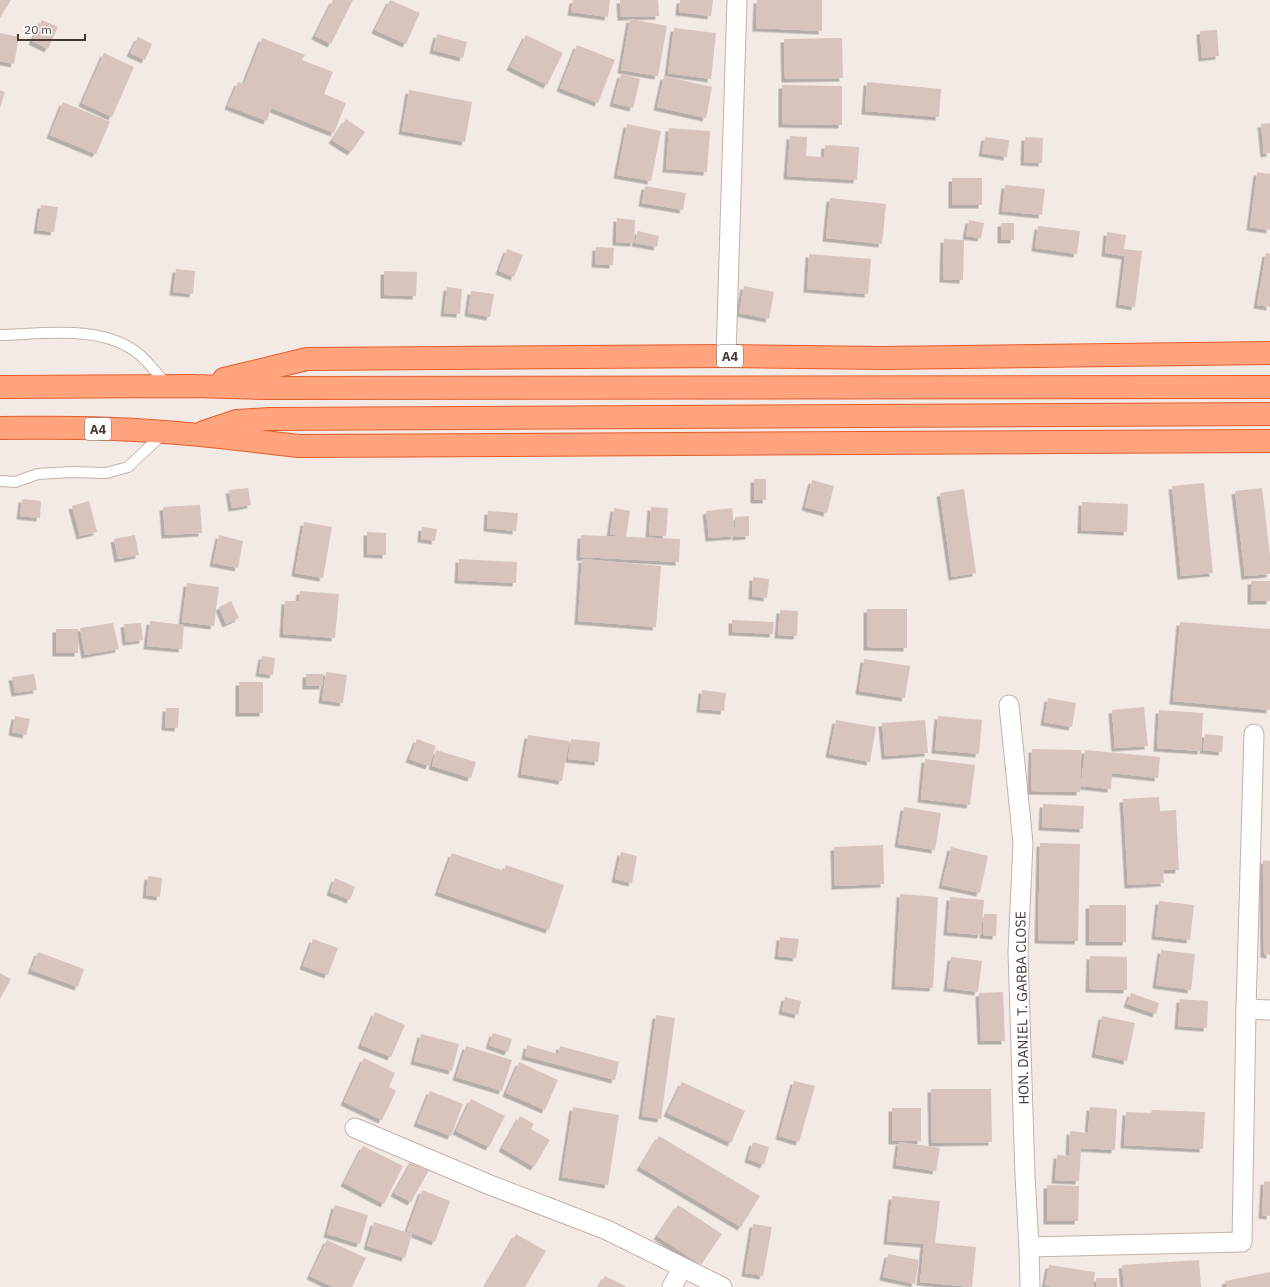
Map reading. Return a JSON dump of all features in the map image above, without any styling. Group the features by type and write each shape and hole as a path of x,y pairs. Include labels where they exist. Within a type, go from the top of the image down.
{"highway":[{"name":"A4","path":"193,386 307,359 726,356 883,358 1270,353"},
{"name":"A4","path":"0,387 1270,387"},
{"name":"A4","path":"197,434 237,421 269,419 1270,414"},
{"name":"A4","path":"0,428 112,429 165,432 197,434 299,446 1270,441"}],"street":[{"path":"726,356 738,0"},
{"name":"HON. DANIEL T. GARBA CLOSE","path":"1009,705 1023,843 1018,952 1030,1287"},
{"path":"1029,1247 1242,1242 1246,1009 1254,734"},
{"path":"1246,1009 1270,1010"},
{"path":"355,1128 490,1185 607,1230 722,1287"},
{"path":"672,1287 682,1268"}],"lane":[{"path":"0,335 78,332 112,339 140,355 169,387"},
{"path":"0,482 15,482 38,474 71,472 106,473 128,467 165,432"}],"building":[{"path":"0,0 11,0 0,18"},
{"path":"333,0 353,0 331,44 315,36"},
{"path":"390,0 420,13 406,44 375,30"},
{"path":"573,0 610,0 608,17 571,12"},
{"path":"620,0 658,0 659,16 621,17"},
{"path":"680,0 713,0 711,16 679,12"},
{"path":"757,0 822,0 822,31 756,28"},
{"path":"630,19 667,26 658,76 621,70"},
{"path":"42,20 58,27 48,49 32,41"},
{"path":"674,28 716,33 711,79 668,73"},
{"path":"1217,30 1219,56 1202,58 1200,31"},
{"path":"0,33 19,37 14,64 0,61"},
{"path":"437,34 467,42 463,58 433,50"},
{"path":"526,35 563,53 547,85 510,67"},
{"path":"138,37 152,44 145,60 130,53"},
{"path":"262,38 305,55 302,60 333,72 324,94 346,103 334,133 271,108 267,121 228,106 238,82 244,84"},
{"path":"842,38 843,78 785,79 784,39"},
{"path":"577,45 615,60 598,103 560,88"},
{"path":"104,53 134,67 112,117 82,103"},
{"path":"621,74 640,79 633,108 613,103"},
{"path":"664,76 712,87 706,118 657,107"},
{"path":"867,82 941,89 939,117 865,111"},
{"path":"782,85 842,86 842,125 782,124"},
{"path":"0,90 5,92 0,108"},
{"path":"409,90 472,102 465,142 402,131"},
{"path":"63,102 110,122 96,154 50,135"},
{"path":"346,119 365,132 351,152 332,140"},
{"path":"1270,123 1270,153 1264,154 1261,124"},
{"path":"627,124 661,131 651,181 617,175"},
{"path":"669,128 710,131 707,172 666,169"},
{"path":"790,136 807,137 806,156 824,157 825,145 859,147 857,180 787,176"},
{"path":"985,137 1009,140 1007,157 982,153"},
{"path":"1025,137 1043,138 1042,163 1024,162"},
{"path":"1257,172 1270,174 1270,230 1250,227"},
{"path":"952,178 982,178 982,205 952,205"},
{"path":"1005,185 1045,189 1042,215 1002,211"},
{"path":"645,186 686,193 683,210 642,203"},
{"path":"830,198 886,204 882,244 826,238"},
{"path":"41,205 58,207 54,232 37,230"},
{"path":"617,218 635,220 634,243 616,242"},
{"path":"969,220 984,223 981,238 966,236"},
{"path":"1001,223 1014,223 1014,240 1001,240"},
{"path":"1038,226 1080,231 1077,254 1035,248"},
{"path":"638,231 659,236 657,247 635,243"},
{"path":"1107,232 1126,235 1124,249 1142,251 1135,307 1119,304 1125,256 1105,253"},
{"path":"944,239 964,240 963,280 943,279"},
{"path":"596,247 614,248 613,265 595,264"},
{"path":"507,249 523,255 514,277 499,271"},
{"path":"1266,253 1270,254 1270,307 1257,305"},
{"path":"809,254 871,259 868,294 807,289"},
{"path":"176,269 195,271 193,294 173,292"},
{"path":"384,271 417,272 416,296 384,295"},
{"path":"744,286 774,292 769,319 739,313"},
{"path":"447,287 462,289 460,314 444,313"},
{"path":"471,291 494,294 490,317 468,313"},
{"path":"754,479 766,479 766,500 754,500"},
{"path":"812,480 834,486 827,513 805,507"},
{"path":"1204,483 1213,573 1181,576 1172,486"},
{"path":"248,488 251,505 232,508 229,490"},
{"path":"1262,488 1270,555 1270,574 1245,576 1235,491"},
{"path":"964,489 976,573 952,577 940,493"},
{"path":"22,499 41,501 40,518 20,516"},
{"path":"89,501 97,532 80,536 72,506"},
{"path":"1082,502 1128,504 1127,532 1081,530"},
{"path":"200,505 202,533 165,535 163,507"},
{"path":"651,507 668,508 666,536 649,535"},
{"path":"614,508 630,511 626,537 610,534"},
{"path":"732,508 735,536 709,538 706,511"},
{"path":"488,511 518,513 516,531 487,528"},
{"path":"749,516 749,536 736,537 735,517"},
{"path":"304,522 332,527 323,578 295,573"},
{"path":"422,527 437,529 435,541 421,539"},
{"path":"367,532 386,533 386,555 367,554"},
{"path":"135,535 139,555 118,559 114,539"},
{"path":"219,535 243,541 238,568 213,563"},
{"path":"581,535 680,539 679,562 580,557"},
{"path":"459,559 517,562 516,583 458,580"},
{"path":"582,559 661,566 656,627 578,621"},
{"path":"753,577 769,579 767,598 752,596"},
{"path":"1251,581 1270,581 1270,601 1251,601"},
{"path":"187,583 219,587 214,626 182,622"},
{"path":"300,591 339,594 335,638 283,634 285,601 299,601"},
{"path":"231,601 239,618 226,624 219,607"},
{"path":"867,609 907,609 907,648 867,647"},
{"path":"780,610 798,611 797,636 778,635"},
{"path":"732,620 774,622 773,634 732,632"},
{"path":"150,621 184,625 182,649 147,646"},
{"path":"1180,622 1270,629 1270,710 1173,701"},
{"path":"113,623 119,649 85,655 80,628"},
{"path":"141,623 143,640 126,642 124,624"},
{"path":"56,629 78,629 78,653 56,653"},
{"path":"262,656 275,658 273,675 259,673"},
{"path":"864,659 910,666 905,698 859,691"},
{"path":"326,672 347,675 343,703 322,700"},
{"path":"34,674 37,690 15,693 12,677"},
{"path":"306,674 323,674 323,686 306,686"},
{"path":"239,682 263,682 263,713 239,713"},
{"path":"702,690 726,693 724,711 700,709"},
{"path":"1048,698 1076,703 1072,727 1044,722"},
{"path":"1144,707 1148,746 1115,748 1112,710"},
{"path":"166,708 179,708 178,728 165,727"},
{"path":"1159,710 1203,713 1201,751 1157,748"},
{"path":"15,716 30,719 26,735 12,732"},
{"path":"938,716 982,720 979,754 935,750"},
{"path":"836,720 876,727 870,762 829,754"},
{"path":"925,720 928,753 885,756 882,723"},
{"path":"1205,734 1223,736 1222,752 1203,750"},
{"path":"528,735 569,741 562,781 521,774"},
{"path":"417,739 436,746 429,766 409,759"},
{"path":"571,739 600,742 598,762 568,759"},
{"path":"1032,749 1081,750 1080,792 1031,791"},
{"path":"436,750 476,762 471,778 432,766"},
{"path":"1085,750 1160,757 1158,778 1112,773 1111,789 1081,786"},
{"path":"925,759 975,765 970,805 921,799"},
{"path":"1159,797 1160,811 1176,810 1179,870 1163,870 1164,883 1128,885 1123,799"},
{"path":"1043,804 1084,806 1083,829 1042,827"},
{"path":"904,807 941,813 935,850 898,844"},
{"path":"1040,843 1080,844 1078,941 1038,940"},
{"path":"883,845 884,884 835,886 834,847"},
{"path":"951,847 988,856 980,893 942,885"},
{"path":"621,852 637,856 632,883 615,879"},
{"path":"452,853 504,871 506,865 564,885 549,930 438,892"},
{"path":"1263,860 1270,861 1270,955 1264,954"},
{"path":"148,876 162,878 160,897 146,895"},
{"path":"335,878 355,887 350,900 330,892"},
{"path":"900,894 938,897 933,988 895,986"},
{"path":"950,897 984,900 981,935 947,932"},
{"path":"1159,901 1194,905 1190,940 1155,936"},
{"path":"1089,905 1126,905 1126,942 1089,942"},
{"path":"984,914 997,914 996,936 983,935"},
{"path":"780,937 799,939 796,958 778,956"},
{"path":"313,939 338,948 328,975 303,966"},
{"path":"1161,950 1195,954 1191,990 1156,985"},
{"path":"38,952 84,969 78,987 31,970"},
{"path":"1090,956 1127,957 1127,990 1089,989"},
{"path":"951,957 982,961 978,992 947,988"},
{"path":"0,973 11,979 0,999"},
{"path":"1003,992 1005,1041 981,1041 979,993"},
{"path":"1131,993 1159,1003 1156,1014 1127,1004"},
{"path":"785,997 801,1001 798,1015 782,1011"},
{"path":"1180,999 1208,1001 1207,1028 1178,1026"},
{"path":"375,1012 405,1025 391,1057 361,1045"},
{"path":"656,1015 675,1018 661,1119 642,1116"},
{"path":"1102,1016 1135,1023 1127,1061 1095,1054"},
{"path":"493,1033 512,1039 508,1052 489,1045"},
{"path":"421,1034 459,1044 452,1071 414,1061"},
{"path":"527,1045 558,1054 560,1046 619,1062 615,1080 525,1056"},
{"path":"466,1046 512,1060 502,1091 456,1077"},
{"path":"364,1058 395,1073 389,1087 396,1091 382,1120 344,1102"},
{"path":"519,1062 558,1080 545,1110 506,1093"},
{"path":"794,1081 815,1086 799,1142 779,1136"},
{"path":"682,1082 745,1111 731,1143 667,1113"},
{"path":"931,1089 991,1089 992,1142 932,1143"},
{"path":"430,1091 463,1104 451,1136 417,1123"},
{"path":"471,1099 505,1116 489,1147 456,1131"},
{"path":"573,1107 619,1115 608,1185 562,1177"},
{"path":"1090,1107 1117,1109 1115,1150 1081,1148 1079,1181 1055,1180 1057,1155 1069,1156 1070,1131 1088,1133"},
{"path":"892,1108 921,1108 921,1141 892,1141"},
{"path":"1152,1110 1205,1112 1203,1149 1124,1145 1126,1112 1151,1113"},
{"path":"520,1116 534,1124 531,1129 550,1140 534,1167 502,1148"},
{"path":"659,1136 760,1196 741,1227 640,1167"},
{"path":"753,1142 769,1147 764,1165 748,1159"},
{"path":"899,1142 940,1148 936,1171 896,1165"},
{"path":"363,1146 403,1166 384,1204 344,1183"},
{"path":"415,1156 432,1165 411,1202 394,1193"},
{"path":"1264,1181 1270,1182 1270,1216 1262,1215"},
{"path":"1047,1185 1079,1186 1078,1221 1047,1221"},
{"path":"422,1190 450,1201 435,1242 407,1231"},
{"path":"892,1196 940,1201 935,1243 976,1247 972,1287 920,1282 924,1244 887,1241"},
{"path":"335,1205 368,1215 360,1244 327,1234"},
{"path":"678,1205 722,1234 701,1265 657,1236"},
{"path":"374,1222 412,1234 405,1258 367,1246"},
{"path":"753,1224 772,1227 763,1276 745,1273"},
{"path":"516,1234 546,1251 525,1287 485,1287"},
{"path":"327,1240 366,1258 352,1287 333,1287 310,1276"},
{"path":"888,1254 919,1260 915,1284 883,1277"},
{"path":"1199,1260 1201,1287 1124,1287 1122,1265"},
{"path":"1049,1265 1095,1272 1093,1287 1055,1287 1045,1285"},
{"path":"1270,1272 1270,1287 1227,1287 1225,1281"},
{"path":"605,1276 627,1287 599,1287"},
{"path":"1096,1278 1117,1278 1117,1287 1096,1287"}]}
